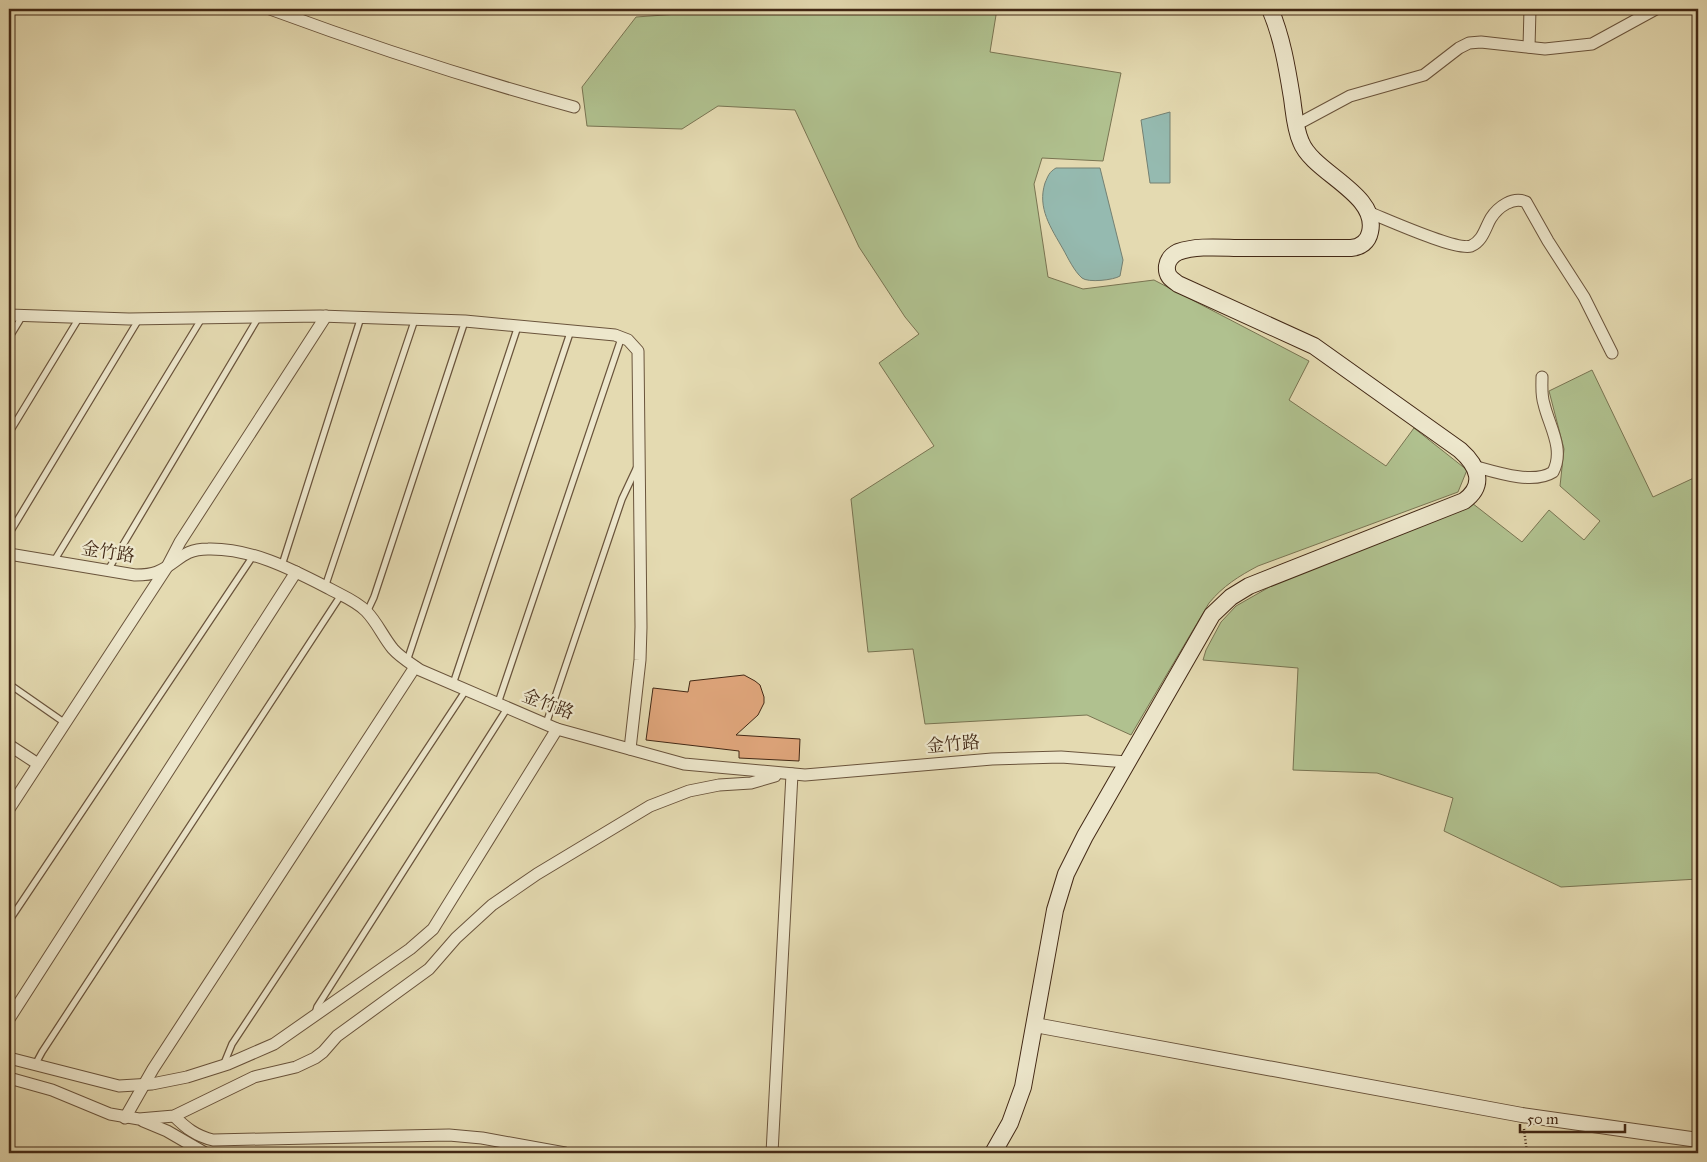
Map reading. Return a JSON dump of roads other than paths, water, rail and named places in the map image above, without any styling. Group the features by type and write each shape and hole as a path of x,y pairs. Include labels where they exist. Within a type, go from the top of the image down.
{"main road":[{"path":"993,1153 1010,1123 1026,1075 1054,910 1074,855 1212,615 1219,607 1249,586 1464,501 1472,495 1478,486 1478,476 1473,466 1460,450 1314,346 1170,279 1167,263 1178,252 1188,250 1357,247 1369,238 1371,228 1368,212 1360,200 1311,157 1302,145 1296,125 1287,68 1270,9"}],"street":[{"path":"270,9 364,44 494,85 574,106"},
{"path":"1530,9 1530,47"},
{"path":"1296,125 1350,96 1424,74 1459,48 1469,43 1481,42 1545,49 1592,44 1656,9"},
{"path":"1368,212 1437,239 1465,247 1471,246 1480,240 1490,219 1501,207 1516,200 1526,202 1548,241 1584,297 1612,353"},
{"path":"9,315 79,318 361,317 465,321 622,336 632,343 638,351 641,627 639,670 630,749"},
{"path":"9,809 167,567 180,542 326,316"},
{"path":"1473,466 1512,476 1543,476 1553,472 1557,462 1556,440 1544,405 1542,377"},
{"name":"金竹路","path":"9,554 107,571 146,575 157,572 185,553 196,550 219,549 254,556 282,565 358,604 367,612 393,649 411,664 557,729 684,764 805,775 898,766 1019,758 1061,757 1127,762"},
{"path":"9,1019 296,572"},
{"path":"124,1118 411,664"},
{"path":"9,1058 119,1086 188,1077 223,1066 274,1044 410,949 433,930 557,729"},
{"path":"9,745 38,764"},
{"path":"9,1078 52,1090 124,1118 139,1119 174,1116 254,1077 296,1067 315,1058 337,1036 429,969 456,938 499,900 537,874 650,806 689,791 751,783 788,774 772,1153"},
{"path":"1035,1025 1522,1115 1698,1140"},
{"path":"174,1116 185,1128 194,1134 213,1140 449,1135 482,1138 565,1153"},
{"path":"139,1119 167,1131 205,1153"}],"lane":[{"path":"9,338 23,315"},
{"path":"107,571 259,316"},
{"path":"282,565 361,317"},
{"path":"9,433 79,318"},
{"path":"9,534 139,318"},
{"path":"54,561 202,318"},
{"path":"325,586 415,319"},
{"path":"367,612 374,597 465,321"},
{"path":"411,664 518,325"},
{"path":"453,684 571,330"},
{"path":"315,1015 317,1006 503,706 622,336"},
{"path":"546,724 622,498 639,462"},
{"path":"9,921 254,556"},
{"path":"35,1065 341,595"},
{"path":"9,684 65,723"},
{"path":"223,1066 232,1044 466,690"}],"water":[{"path":"1170,112 1170,183 1150,183 1141,120"},
{"path":"1056,168 1100,168 1123,260 1120,276 1112,279 1085,280 1071,264 1046,218 1044,209 1043,192 1045,183 1050,173"}]}
